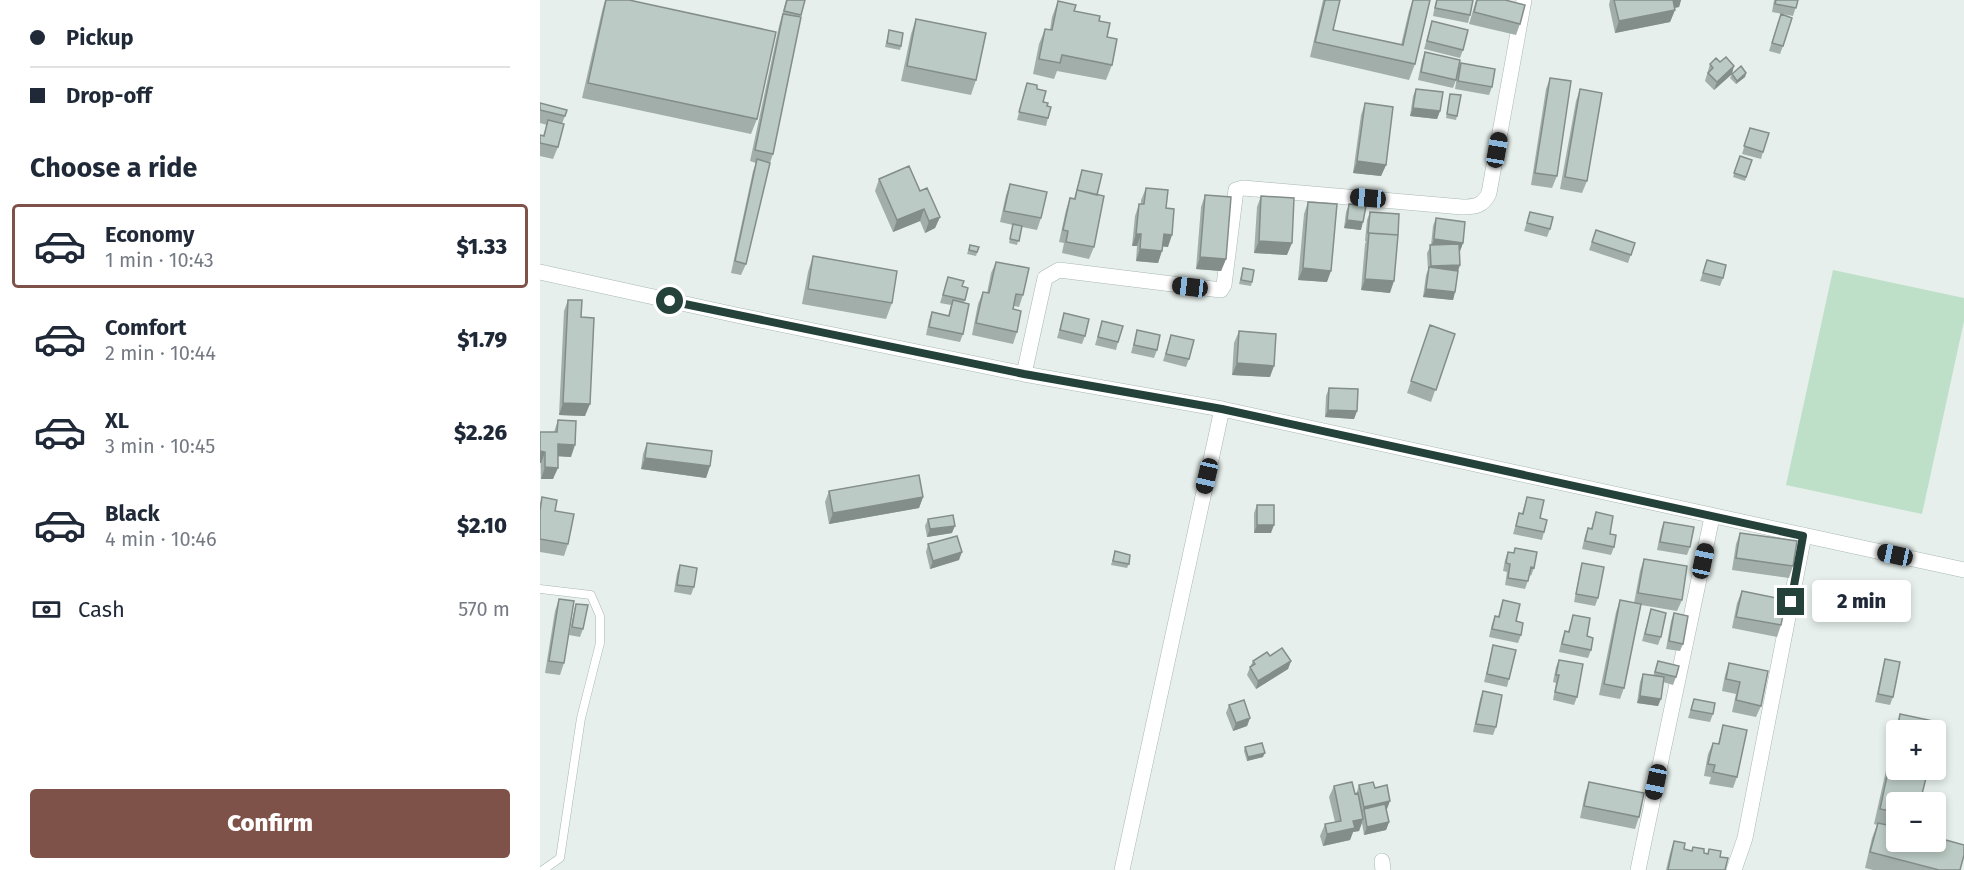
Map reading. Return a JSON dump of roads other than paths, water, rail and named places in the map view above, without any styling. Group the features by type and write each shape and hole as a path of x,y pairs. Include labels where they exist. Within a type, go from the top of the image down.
{"street":[{"path":"1024,374 1045,278 1052,272 1059,270 1221,290 1224,285 1236,190 1243,188 1462,207 1475,207 1485,201 1489,193 1524,0"},
{"path":"540,272 1024,374 1222,409 1964,570"},
{"path":"1122,870 1222,409"},
{"path":"1638,870 1712,517"},
{"path":"1734,870 1745,838 1803,536"}],"lane":[{"path":"540,589 591,595 600,616 600,643 581,718 560,858 543,870"}]}
